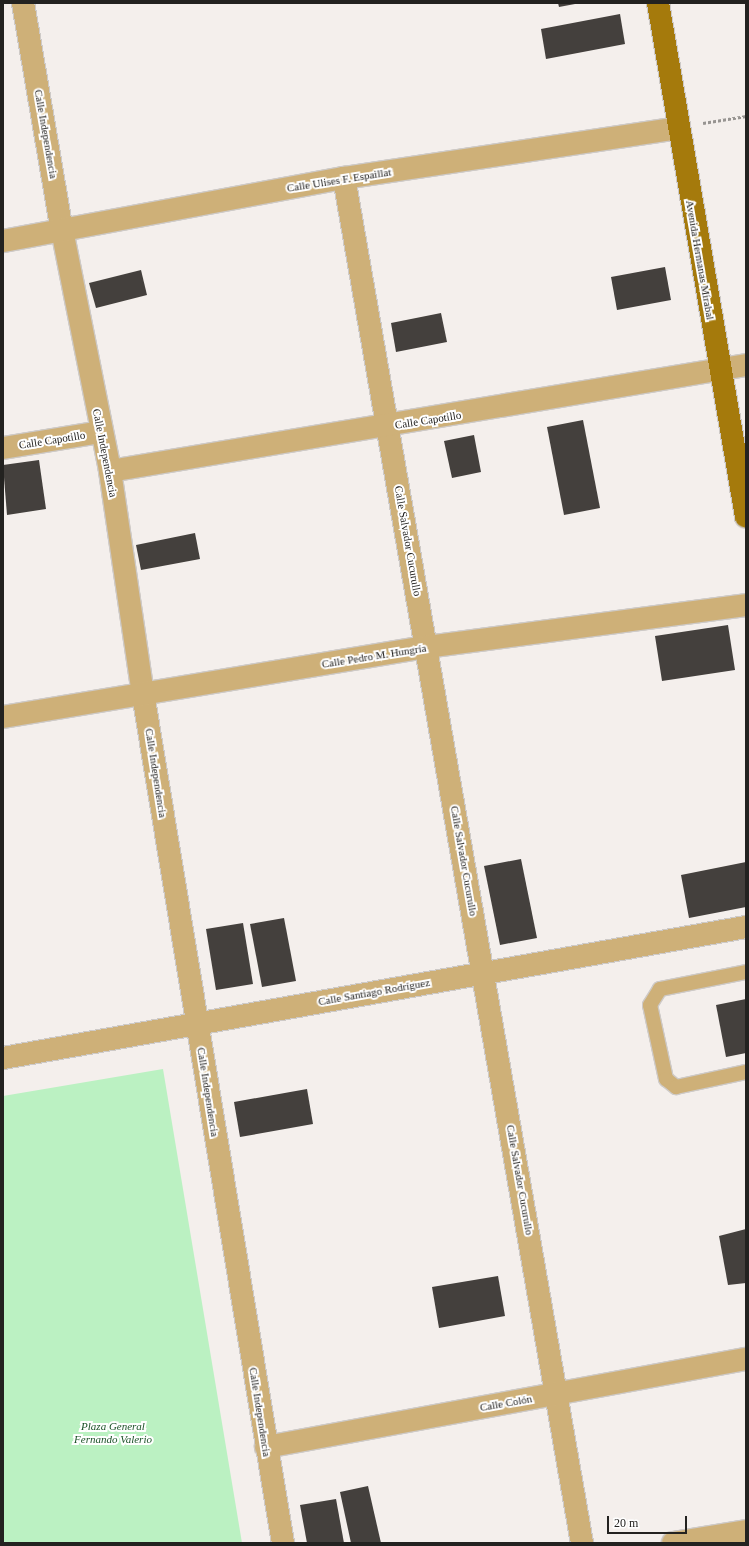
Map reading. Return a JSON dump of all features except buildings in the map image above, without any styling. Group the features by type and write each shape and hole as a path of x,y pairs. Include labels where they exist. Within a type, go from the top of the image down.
{"main road":[{"name":"Avenida Hermanas Mirabal","path":"658,3 677,128 746,517"}],"street":[{"name":"Calle Independencia","path":"23,3 62,230 101,432 110,471 143,694 283,1543"},
{"name":"Calle Ulises F. Espaillat","path":"3,241 344,178 677,128"},
{"name":"Calle Salvador Cucurullo","path":"344,178 389,427 582,1543"},
{"name":"Calle Capotillo","path":"110,471 389,427 746,365"},
{"name":"Calle Capotillo","path":"3,448 101,432"},
{"name":"Calle Pedro M. Hungría","path":"3,717 427,647 746,605"},
{"name":"Calle Santiago Rodríguez","path":"3,1058 746,928"},
{"name":"Calle Colón","path":"266,1447 746,1359"},
{"path":"673,1543 746,1531"}],"lane":[{"path":"746,972 660,989 650,1005 666,1079 676,1087 746,1072"}],"path":[{"path":"677,128 746,116"}],"green space":[{"name":"Plaza General Fernando Valerio","path":"163,1069 242,1543 3,1543 3,1096"}]}
